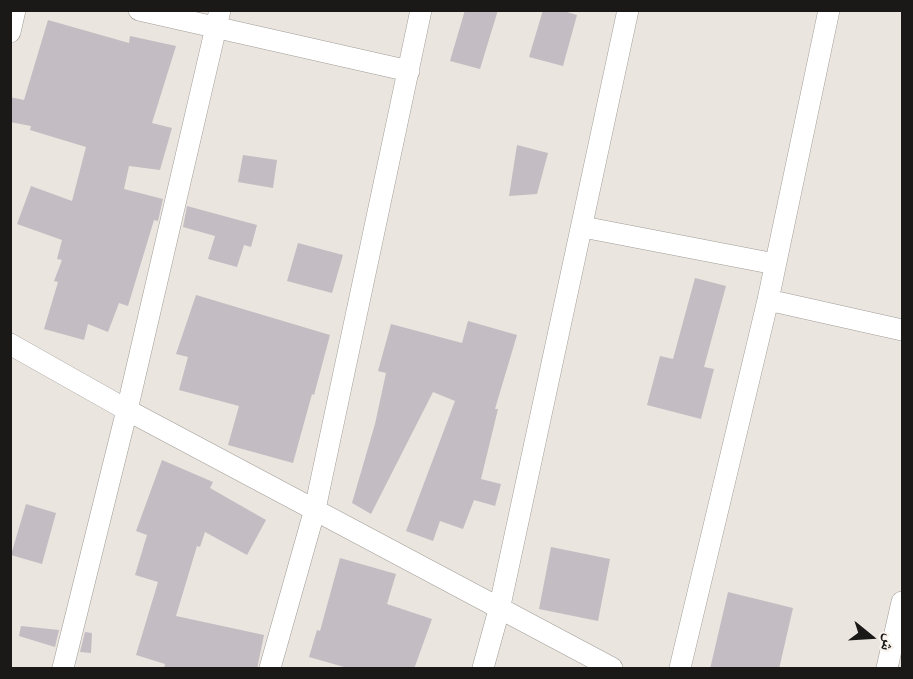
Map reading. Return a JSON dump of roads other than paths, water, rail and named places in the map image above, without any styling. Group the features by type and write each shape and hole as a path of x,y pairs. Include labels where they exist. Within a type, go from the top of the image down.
{"street":[{"path":"10,32 15,10"},
{"path":"139,10 218,19 409,71"},
{"path":"270,669 315,509 421,10"},
{"path":"483,669 499,610 628,10"},
{"path":"680,669 768,300 829,10"},
{"path":"63,669 128,410 218,19"},
{"path":"582,227 775,264"},
{"path":"768,300 903,330"},
{"path":"10,344 128,410 612,669"},
{"path":"887,669 903,602"}]}
